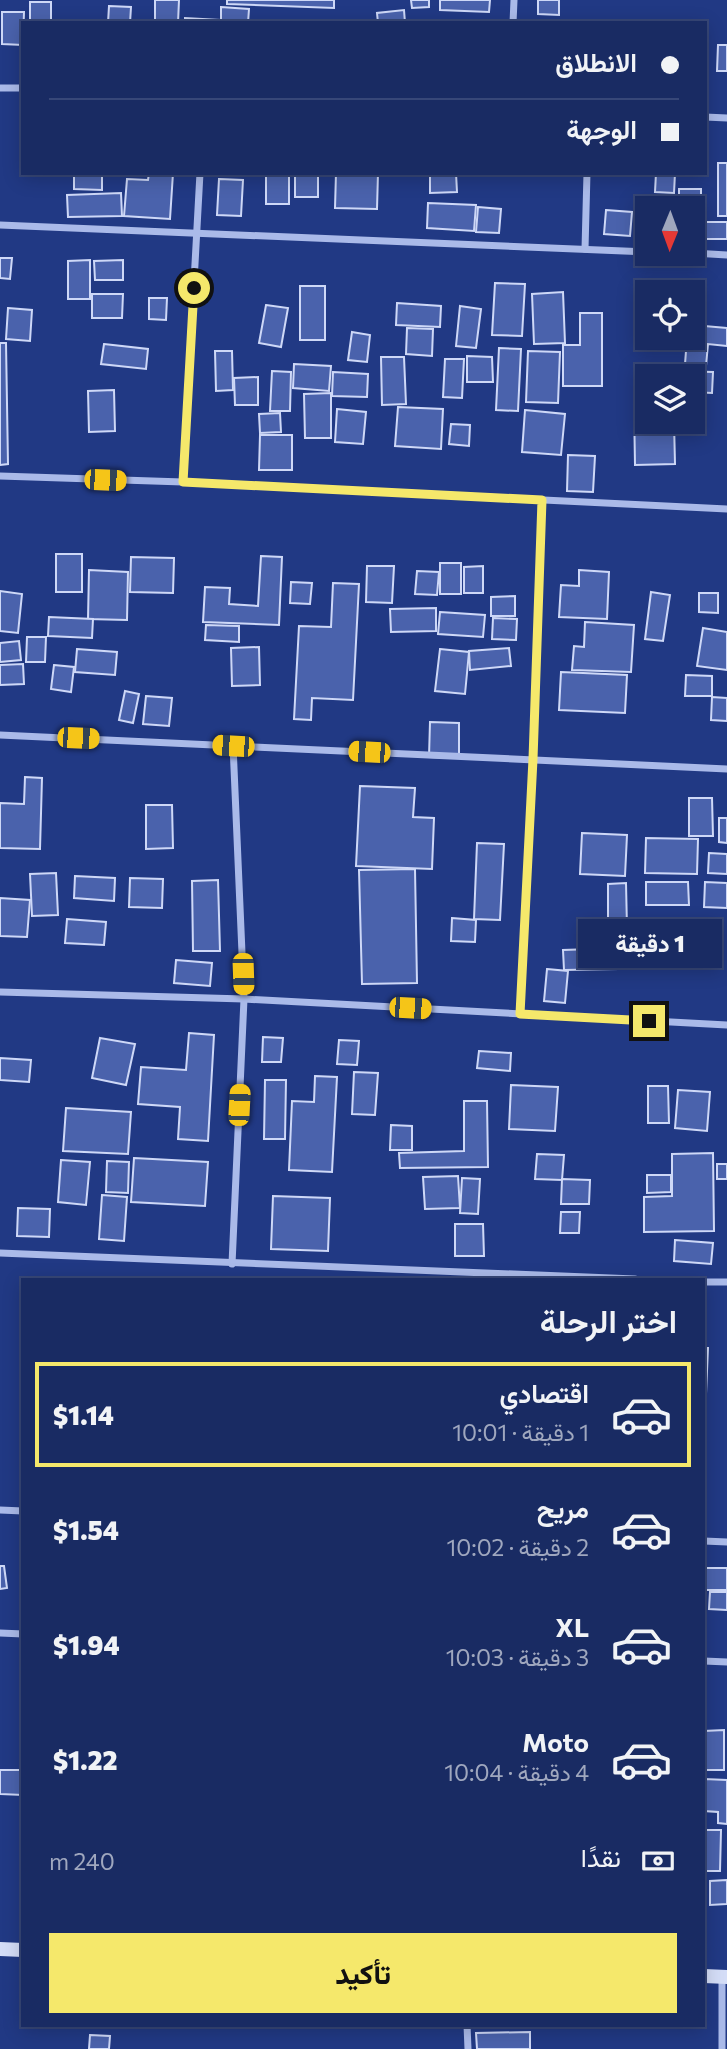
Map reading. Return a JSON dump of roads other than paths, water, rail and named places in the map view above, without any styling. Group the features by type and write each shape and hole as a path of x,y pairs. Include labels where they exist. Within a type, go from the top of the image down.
{"street":[{"path":"513,21 514,0"},
{"path":"0,88 21,88"},
{"path":"707,117 727,118"},
{"path":"183,482 200,175"},
{"path":"585,249 587,175"},
{"path":"0,225 635,251"},
{"path":"705,254 727,255"},
{"path":"0,476 183,482 727,509"},
{"path":"520,1014 542,500"},
{"path":"0,735 727,769"},
{"path":"232,1264 244,999 233,746"},
{"path":"0,992 244,999 727,1025"},
{"path":"0,1253 458,1276 576,1278"},
{"path":"705,1282 727,1282"},
{"path":"0,1510 21,1511"},
{"path":"705,1541 727,1542"},
{"path":"0,1633 21,1634"},
{"path":"705,1661 727,1662"},
{"path":"0,1949 21,1950"},
{"path":"705,1976 724,1977 722,2049"},
{"path":"467,2027 468,2049"}]}
